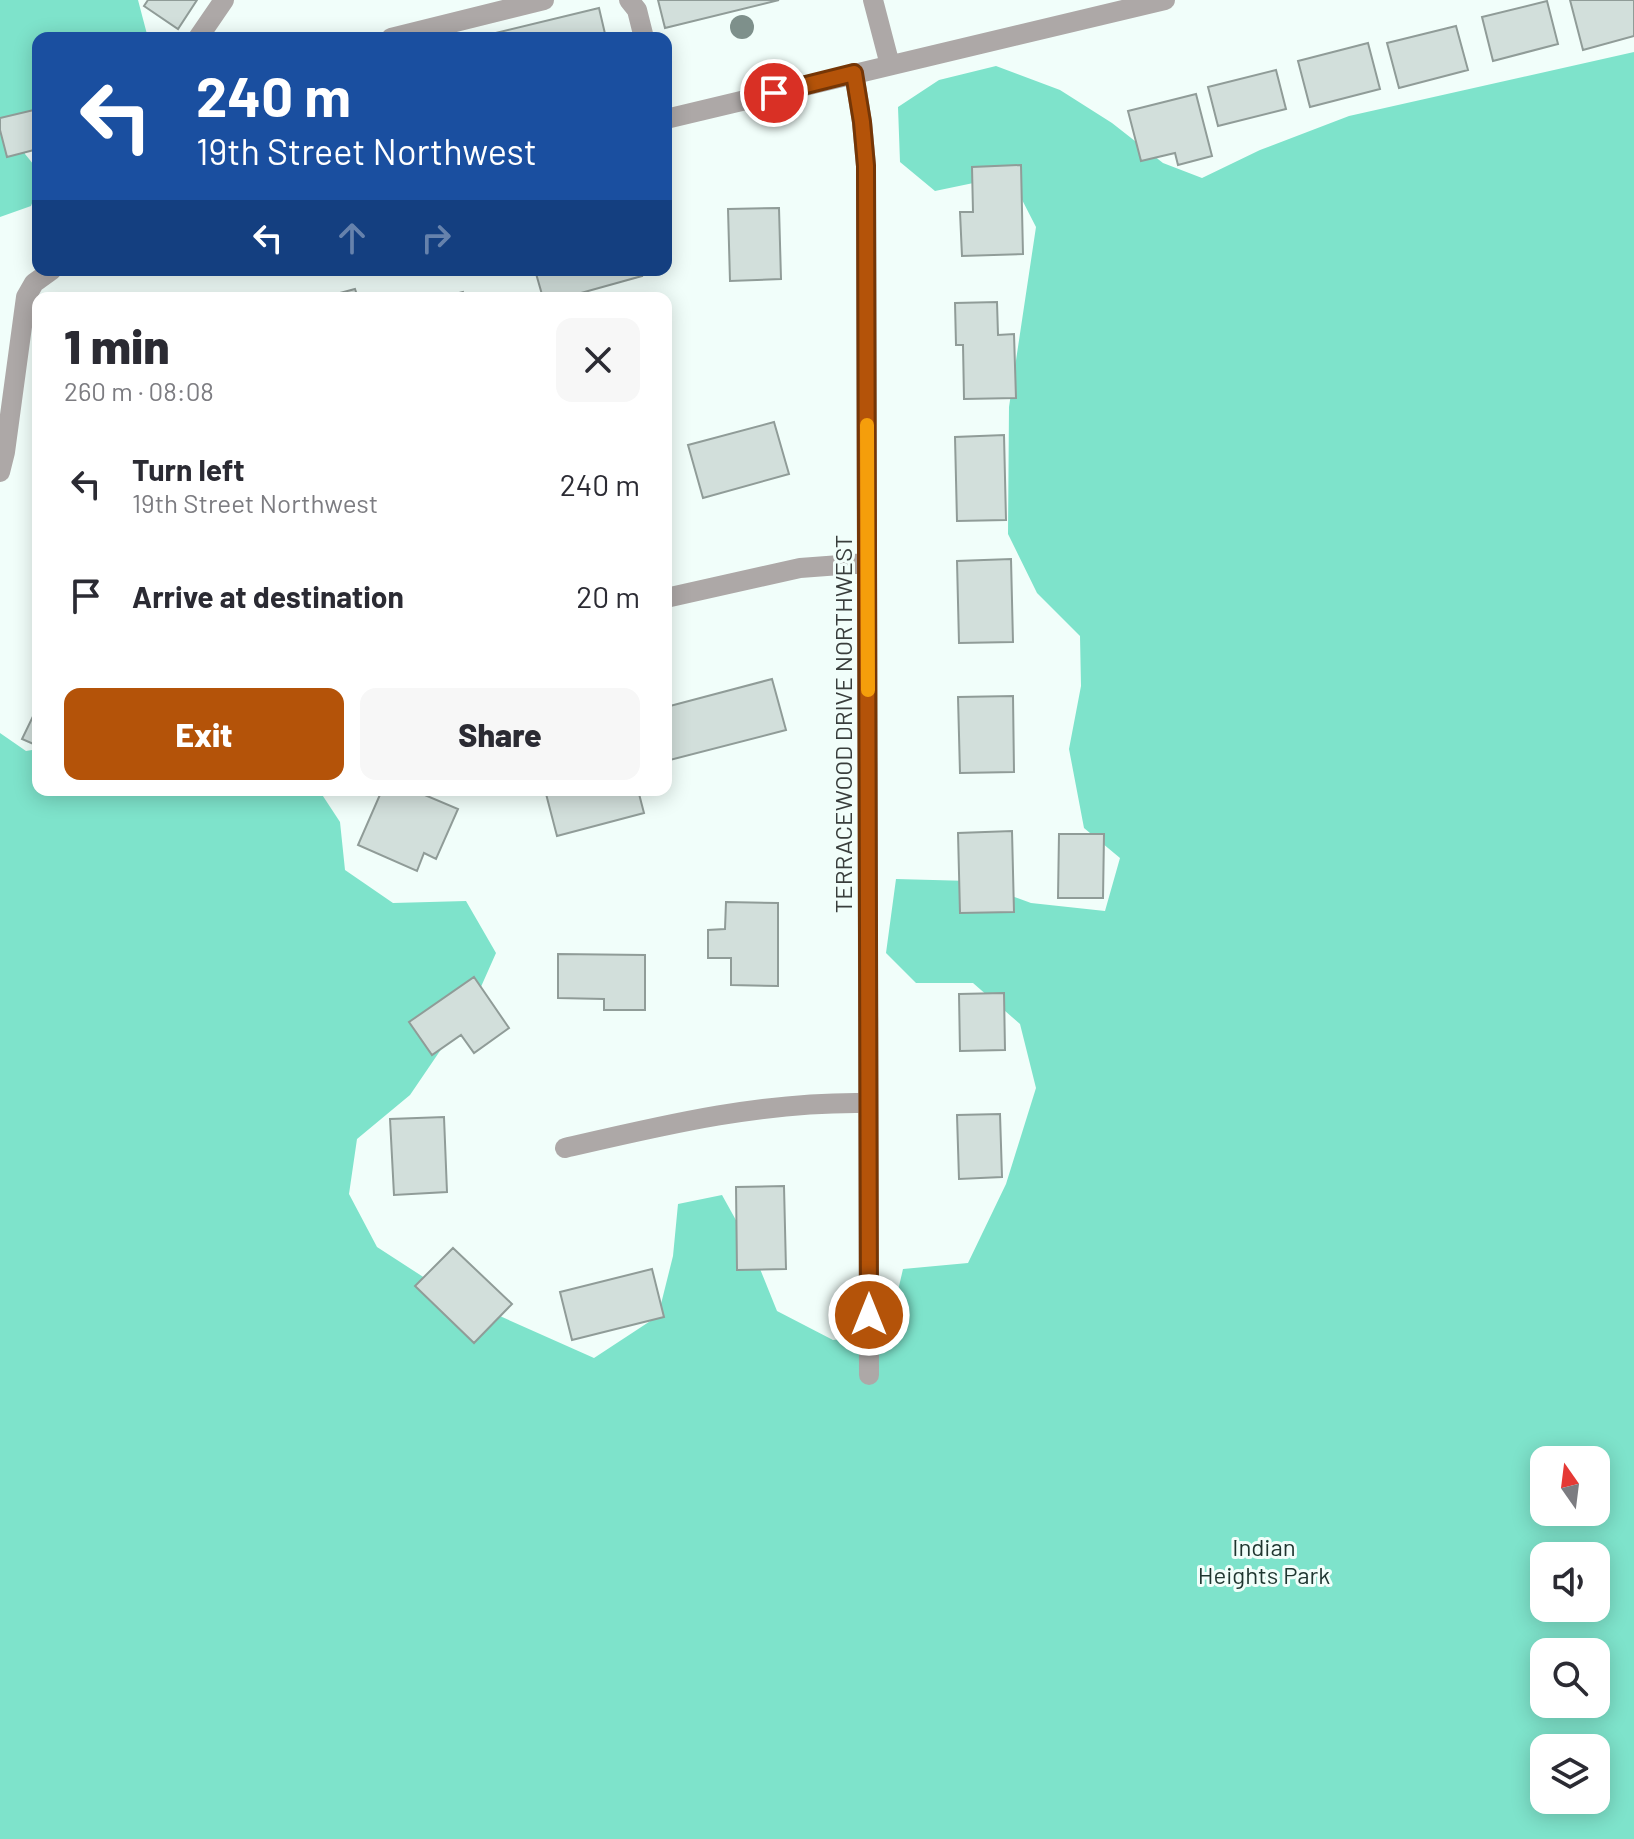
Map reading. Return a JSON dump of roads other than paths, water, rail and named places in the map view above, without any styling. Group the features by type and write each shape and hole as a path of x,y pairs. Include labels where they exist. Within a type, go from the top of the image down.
{"street":[{"path":"202,32 224,0"},
{"path":"415,32 544,0"},
{"path":"629,0 637,10 642,32"},
{"path":"873,0 890,65"},
{"path":"672,118 1165,0"},
{"name":"TERRACEWOOD DRIVE NORTHWEST","path":"854,73 866,166 869,1375"},
{"path":"0,472 26,297 34,283 44,276"},
{"path":"672,597 800,568 867,563"},
{"path":"565,1148 666,1124 761,1109 821,1102 867,1103"}],"park label":[{"name":"Indian Heights Park","path":"1264,1560"}]}
